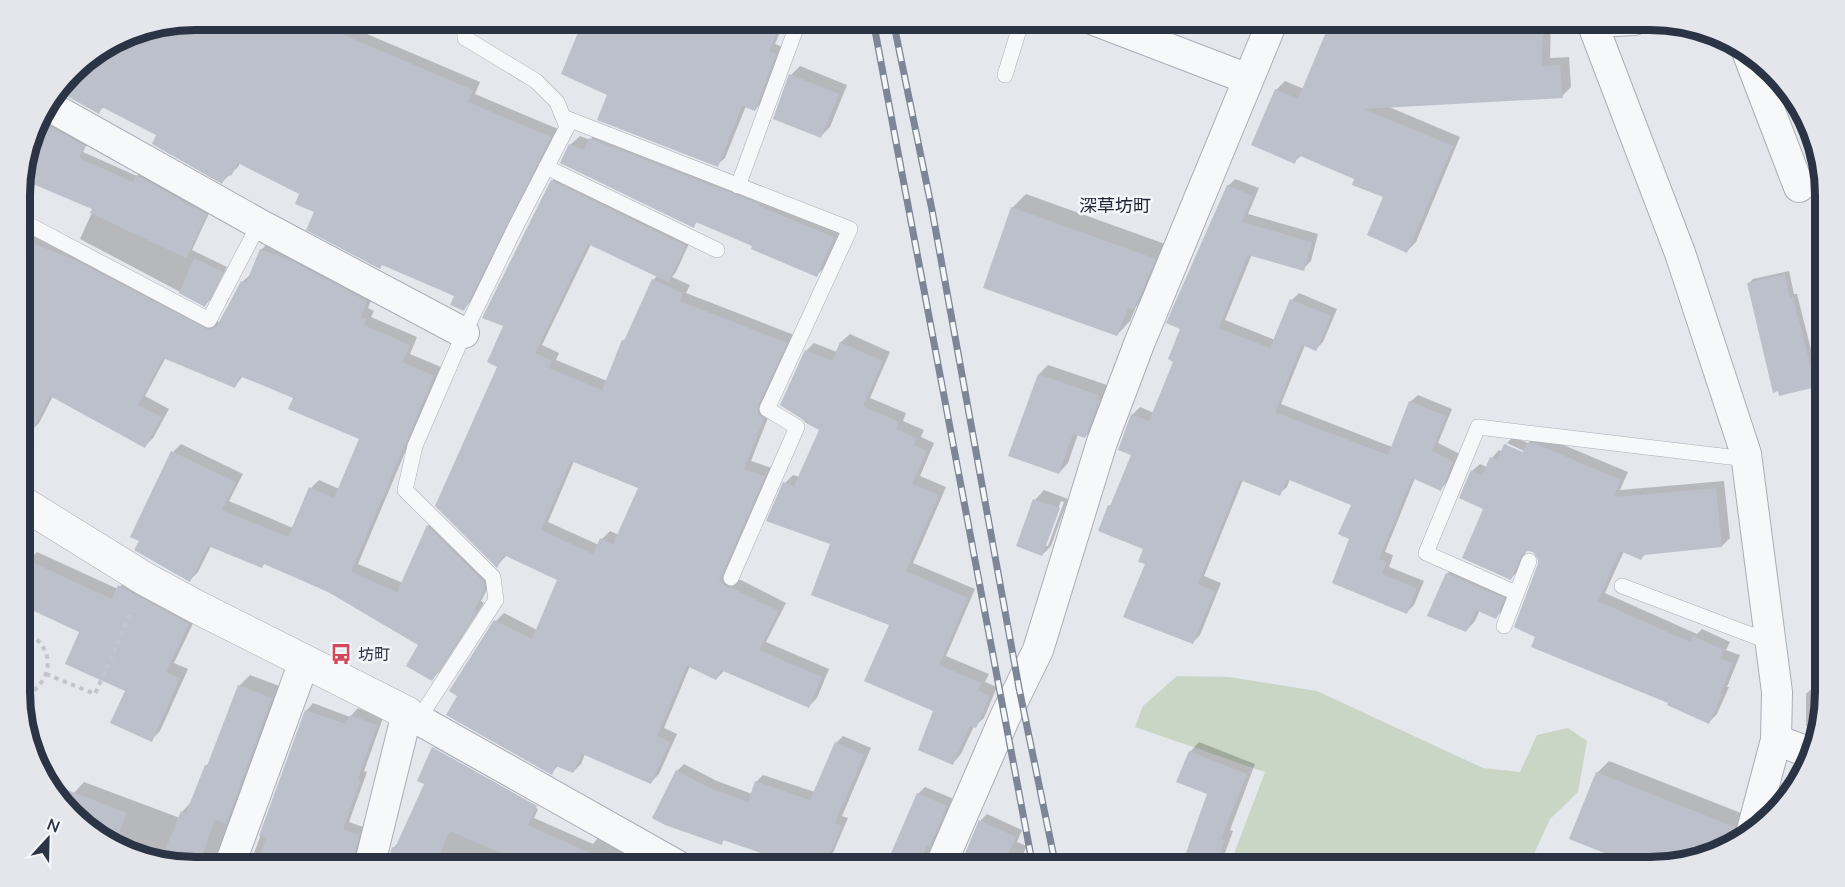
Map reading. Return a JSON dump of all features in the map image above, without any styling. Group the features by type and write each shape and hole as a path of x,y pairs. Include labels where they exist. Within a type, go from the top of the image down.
{"street":[{"path":"1120,30 1248,80"},
{"path":"944,857 1005,717 1038,650 1102,442 1139,344 1269,30"},
{"path":"1594,30 1680,253 1747,459 1777,692 1776,740 1755,819"},
{"path":"1753,66 1799,187"},
{"path":"55,109 259,224 464,333"},
{"path":"30,508 145,579 412,717 641,857"},
{"path":"233,857 304,662"},
{"path":"372,857 412,717"},
{"path":"1776,740 1804,750"}],"lane":[{"path":"412,717 496,600 493,577 405,490 415,446 464,333 567,127 557,102 536,81 465,38 465,30"},
{"path":"738,186 795,30"},
{"path":"1005,75 1019,30"},
{"path":"563,117 850,229 767,409 797,427 731,578"},
{"path":"546,167 717,250"},
{"path":"30,225 210,320 259,224"},
{"path":"1516,593 1426,552 1478,427 1747,459"},
{"path":"1504,626 1529,561"},
{"path":"1622,586 1770,642"}],"path":[{"path":"46,674 95,694 145,579"},
{"path":"30,635 44,649 47,659 46,674 37,689 30,693"}],"green space":[{"path":"1177,676 1229,677 1317,691 1483,768 1520,772 1537,735 1568,728 1587,741 1578,792 1550,819 1533,857 1233,857 1265,772 1135,727 1143,706"}],"building":[{"path":"185,30 332,30 473,90 468,102 551,137 464,311 450,305 454,296 382,265 380,269 306,230 314,212 295,204 299,194 238,163 231,176 227,174 222,184 152,144 156,135 102,107 99,114 64,95 86,71 132,43 163,33"},
{"path":"579,30 778,30 769,51 776,54 755,111 742,106 718,167 597,120 607,95 561,74"},
{"path":"1327,30 1543,30 1542,66 1560,65 1563,98 1364,109 1453,146 1407,253 1367,235 1383,197 1352,185 1354,179 1298,155 1295,164 1251,145 1275,89 1298,99"},
{"path":"789,74 839,94 821,138 773,119"},
{"path":"46,124 85,146 79,158 133,182 136,175 207,215 186,258 90,213 92,209 30,183 36,153"},
{"path":"589,138 760,204 759,206 834,237 817,277 751,249 752,246 696,222 694,228 560,163 569,144 584,150"},
{"path":"551,180 686,246 668,282 588,244 535,353 552,361 549,368 602,390 622,340 624,341 652,279 683,293 680,301 787,343 758,405 758,414 764,419 744,469 765,476 719,581 779,611 759,650 822,677 809,708 721,670 716,680 687,666 657,736 670,742 651,784 582,754 573,773 556,766 552,775 446,715 457,696 449,691 494,620 532,639 557,580 504,555 497,568 435,506 497,367 487,362 503,326 482,318","holes":["571,461 638,488 613,544 600,538 593,554 541,530"]},
{"path":"1227,185 1253,196 1242,222 1312,242 1304,271 1248,255 1219,328 1270,348 1290,299 1331,316 1316,351 1302,345 1275,412 1388,455 1409,401 1446,416 1432,451 1453,462 1441,491 1412,478 1379,559 1387,562 1382,574 1417,588 1407,614 1332,583 1349,539 1338,534 1351,505 1287,479 1280,496 1240,480 1198,584 1215,591 1193,644 1123,617 1145,564 1138,562 1143,549 1098,531 1131,455 1118,450 1131,414 1149,421 1173,362 1168,359 1180,329 1166,323"},
{"path":"1011,207 1156,259 1134,310 1128,308 1117,336 983,288"},
{"path":"30,242 77,261 209,330 218,325 241,281 246,283 260,249 292,261 367,301 361,317 367,319 364,325 410,345 403,362 434,376 351,572 397,592 427,525 484,582 485,590 474,610 477,611 432,681 406,666 418,645 328,592 264,564 262,568 208,546 190,582 134,550 139,541 130,537 171,451 236,482 222,510 288,537 309,487 334,498 359,439 288,409 293,398 240,376 235,388 163,358 138,405 162,417 145,448 50,396 30,435"},
{"path":"194,258 223,272 205,307 179,293"},
{"path":"1785,274 1790,298 1793,297 1815,387 1779,396 1778,391 1773,393 1747,283"},
{"path":"840,342 883,361 863,406 899,422 896,429 917,438 914,445 927,451 912,484 939,495 906,571 968,598 939,665 982,683 978,690 990,696 976,728 970,726 953,765 918,750 933,711 864,681 889,625 811,595 830,544 766,521 783,482 794,486 819,430 780,405 805,350 832,361"},
{"path":"1038,374 1099,395 1097,400 1099,401 1085,438 1073,434 1059,474 1008,456"},
{"path":"1527,443 1534,443 1621,480 1614,497 1716,488 1722,547 1644,555 1641,560 1620,551 1598,601 1690,642 1693,636 1724,650 1720,658 1733,663 1709,724 1667,705 1668,703 1531,647 1535,637 1514,627 1538,564 1538,559 1533,552 1528,551 1522,554 1511,580 1462,558 1483,509 1459,498 1471,470 1482,476 1490,457 1497,460 1504,444 1523,452"},
{"path":"1033,499 1060,508 1042,556 1016,546"},
{"path":"30,561 112,599 118,585 189,624 166,672 180,678 152,742 110,723 125,691 65,664 79,632 30,609"},
{"path":"1446,573 1504,598 1496,619 1476,610 1466,632 1427,616"},
{"path":"238,685 272,698 226,824 215,820 201,857 164,853 181,811 186,813 205,765 207,766"},
{"path":"305,710 346,724 350,715 377,725 358,779 361,780 343,829 359,835 354,857 259,857 266,838 259,836"},
{"path":"835,742 864,755 835,823 842,826 828,857 773,857 723,840 722,845 665,825 652,818 676,770 710,788 748,802 755,781 810,800"},
{"path":"432,747 537,806 528,825 599,857 509,857 450,831 439,857 390,857 392,847 395,848 424,784 417,781"},
{"path":"1189,751 1247,774 1221,839 1225,840 1219,857 1185,857 1207,794 1176,782"},
{"path":"1596,772 1735,827 1734,833 1703,848 1660,857 1615,857 1569,839"},
{"path":"61,788 127,813 117,837 86,816"},
{"path":"917,793 947,806 930,846 927,845 922,857 889,857"},
{"path":"979,820 1016,837 1007,857 964,857"}],"railway":[{"path":"875,30 1031,857"},
{"path":"895,30 932,210 1019,688 1054,857"}],"place":[{"name":"坊町","path":"341,654"}],"district":[{"name":"深草坊町","path":"1115,205"}]}
